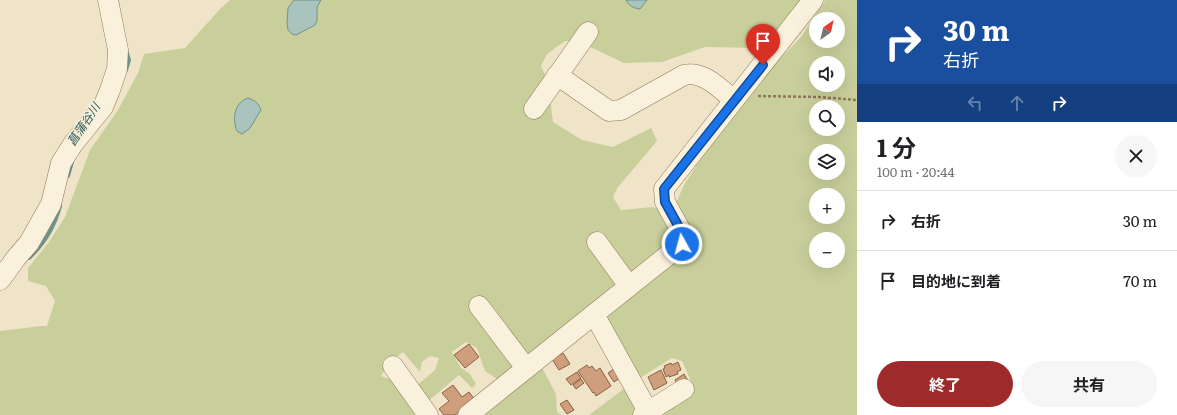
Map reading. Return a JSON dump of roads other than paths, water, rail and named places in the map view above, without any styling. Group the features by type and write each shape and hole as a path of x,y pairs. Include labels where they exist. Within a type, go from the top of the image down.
{"street":[{"path":"0,280 29,243 51,204 61,163 73,144 103,107 110,90 117,70 118,50 108,0"},
{"path":"468,415 682,244 685,238 665,202 664,189 814,0"},
{"path":"534,109 588,32"},
{"path":"557,75 609,111 621,110 684,75 689,74 696,74 702,77 736,98"},
{"path":"597,242 629,286"},
{"path":"479,306 526,368"},
{"path":"594,314 647,414 684,389"},
{"path":"393,366 428,415"}],"water":[{"path":"294,0 321,0 317,7 317,21 315,25 296,35 292,34 288,30 287,23 288,8"},
{"path":"626,0 647,0 640,9 628,4"},
{"path":"248,98 256,102 261,110 250,128 242,134 237,131 235,126 235,112 240,103"}],"waterway":[{"name":"菖蒲谷川","path":"126,50 129,60 126,70"},
{"name":"菖蒲谷川","path":"68,176 72,162"},
{"name":"菖蒲谷川","path":"29,258 48,234 60,206"}]}
